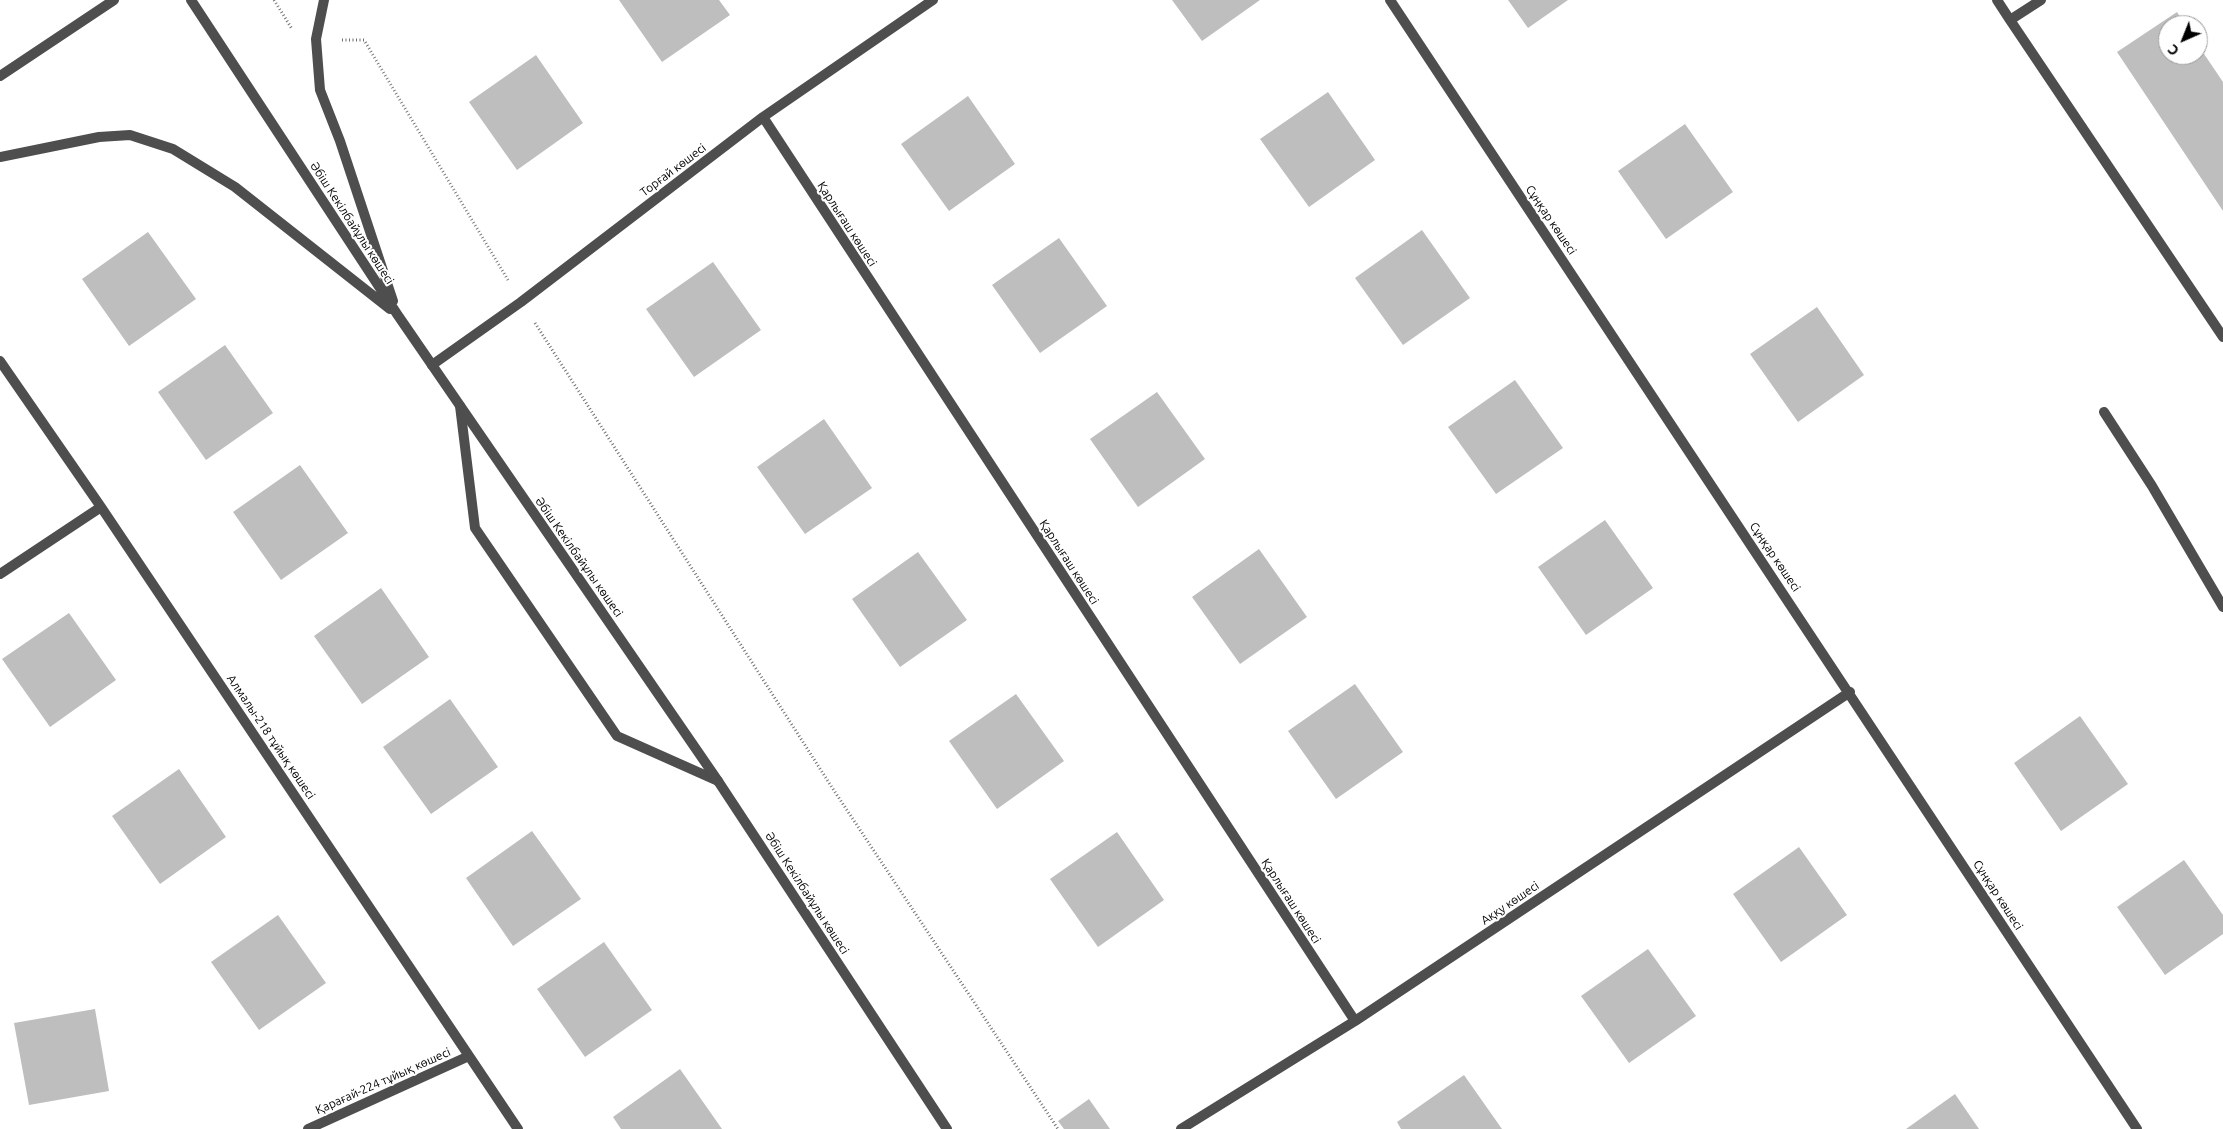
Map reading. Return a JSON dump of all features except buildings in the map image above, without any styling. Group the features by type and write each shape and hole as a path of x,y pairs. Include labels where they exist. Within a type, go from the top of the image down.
{"street":[{"path":"0,76 114,0"},
{"name":"Әбіш Кекілбайұлы көшесі","path":"191,0 397,314 718,781 947,1129"},
{"path":"324,0 316,39 320,90 340,141 397,314"},
{"name":"Торғай көшесі","path":"432,365 521,302 763,117 933,0"},
{"name":"Сұңқар көшесі","path":"1390,0 1850,692 2137,1129"},
{"path":"1997,0 2223,337"},
{"path":"2010,20 2041,0"},
{"name":"Қарлығаш көшесі","path":"763,117 1355,1021"},
{"path":"0,157 99,137 130,135 173,149 235,187 397,314"},
{"name":"Алмалы-218 тұйық көшесі","path":"0,361 101,507 518,1129"},
{"path":"460,406 475,528 616,736 718,781"},
{"path":"2104,412 2152,486 2223,608"},
{"path":"0,574 101,507"},
{"name":"Аққу көшесі","path":"1181,1129 1355,1021 1850,692"},
{"name":"Қарағай-224 тұйық көшесі","path":"308,1129 469,1056"}],"path":[{"path":"274,0 295,35 316,39 364,40 521,302 832,789 1058,1129"}]}
